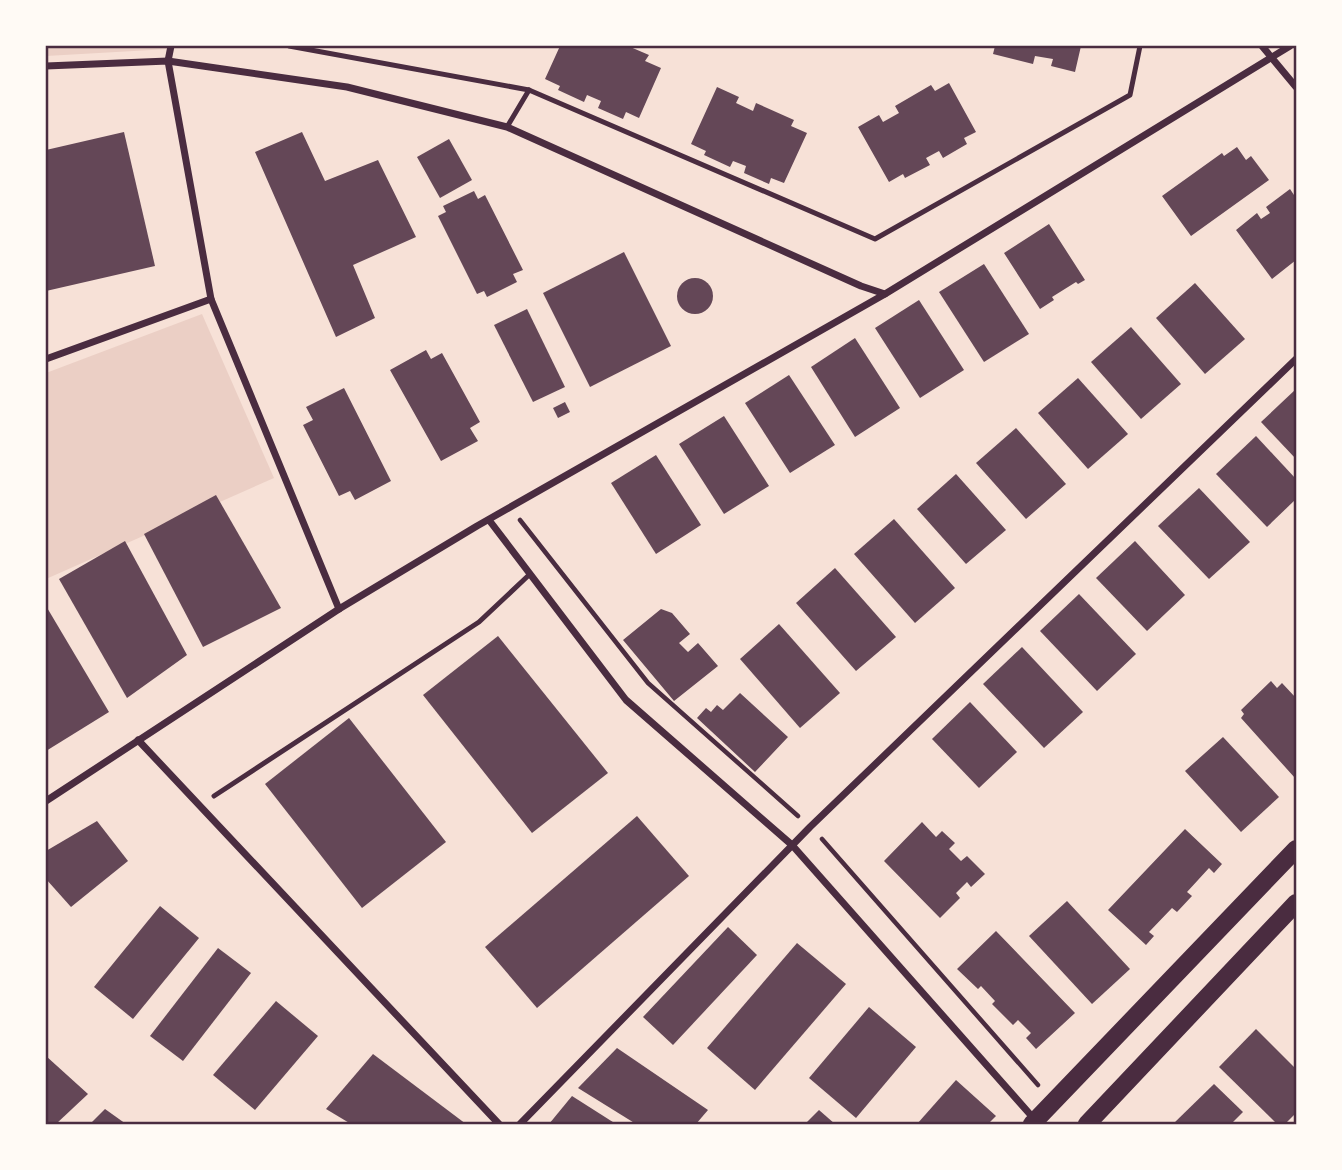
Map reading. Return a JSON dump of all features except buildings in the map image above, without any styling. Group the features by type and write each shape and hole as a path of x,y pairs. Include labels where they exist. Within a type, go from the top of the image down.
{"main road":[{"path":"1036,1123 1297,849"},
{"path":"1087,1125 1297,903"}],"street":[{"path":"171,46 168,61 211,299 339,609"},
{"path":"1262,46 1297,87"},
{"path":"46,801 339,609 489,520 885,294 1290,46"},
{"path":"46,66 168,61 347,87 507,127 861,286 885,294"},
{"path":"46,359 211,299"},
{"path":"520,1125 752,890 792,845 1297,359"},
{"path":"489,520 626,699 792,845 1036,1123"},
{"path":"138,740 499,1125"}],"lane":[{"path":"289,46 529,90 875,239 1130,95 1140,46"},
{"path":"507,127 529,90"},
{"path":"214,796 479,622 530,574"}],"shaded area":[{"path":"46,46 169,46 169,49 46,56"},
{"path":"202,314 274,478 46,579 46,373"}]}
